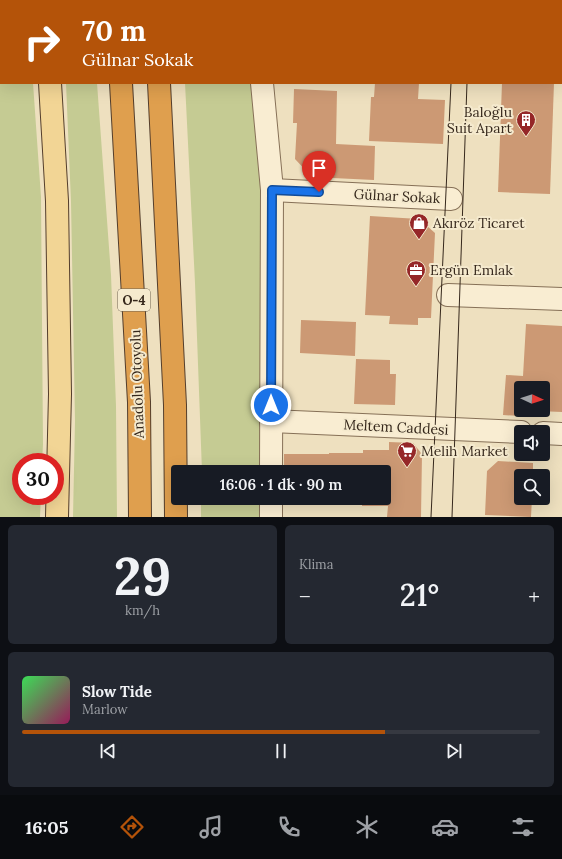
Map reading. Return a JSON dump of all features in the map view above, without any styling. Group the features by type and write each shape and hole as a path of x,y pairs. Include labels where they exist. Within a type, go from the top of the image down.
{"highway":[{"name":"Anadolu Otoyolu","path":"121,84 139,402 140,517"},
{"name":"O-4","path":"159,84 175,405 176,517"}],"main road":[{"path":"50,84 57,201 60,394 57,517"}],"street":[{"path":"262,84 272,190 271,465"},
{"name":"Gülnar Sokak","path":"272,190 451,199"},
{"path":"448,295 562,299"},
{"name":"Meltem Caddesi","path":"271,421 514,432"},
{"path":"550,433 562,434"},
{"path":"271,505 271,517"}],"green space":[{"path":"0,84 33,84 41,197 43,444 42,453 12,453 12,505 41,505 40,517 0,517"},
{"path":"66,84 97,84 111,275 116,406 117,517 73,517 75,421 71,202"},
{"path":"185,84 252,84 261,188 264,465 202,465 195,283"},
{"path":"201,505 264,505 264,517 201,517"}],"building":[{"path":"375,84 419,84 418,99 445,100 443,144 369,141 371,97 374,97"},
{"name":"Baloğlu Suit Apart","path":"502,84 554,84 550,194 498,192"},
{"path":"294,89 337,91 336,144 375,146 374,180 312,177 295,159 297,123 293,123"},
{"path":"370,216 419,219 435,233 431,318 418,318 418,325 389,324 390,316 365,315"},
{"path":"301,320 356,322 355,356 300,353"},
{"path":"526,324 562,326 562,412 550,412 550,381 514,381 514,416 503,415 506,375 523,376"},
{"path":"356,359 390,360 390,374 396,374 395,405 354,404"},
{"path":"389,442 413,443 422,454 421,517 387,517 388,506 362,506 391,505 391,465 284,465 284,454 363,453 363,450 389,450"},
{"path":"498,461 533,463 533,469 514,469 514,505 532,505 531,517 485,515 487,471"}],"tram line":[{"path":"431,517 451,84"},
{"path":"452,517 467,84"}],"place":[{"name":"Baloğlu Suit Apart","path":"526,137"},
{"name":"Akıröz Ticaret","path":"419,240"},
{"name":"Ergün Emlak","path":"416,287"},
{"name":"Melih Market","path":"407,468"}],"route":[{"path":"271,405 272,190 319,192"}]}
